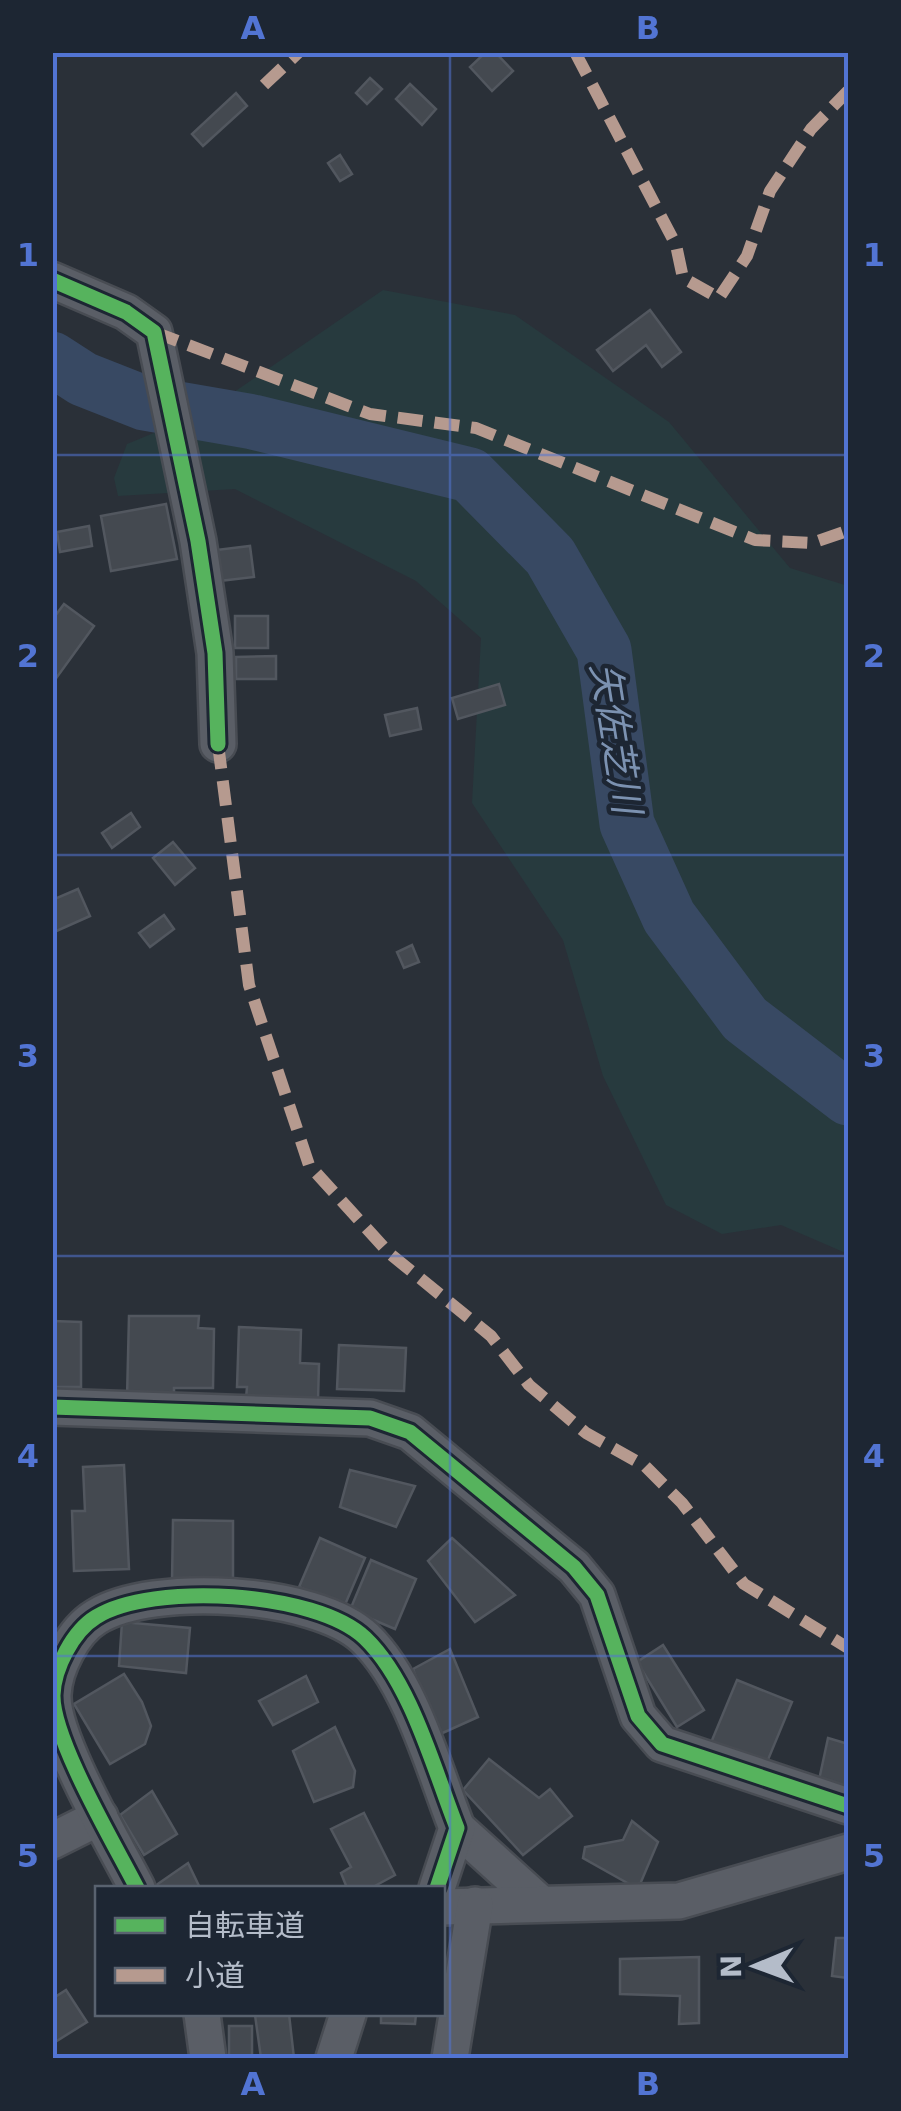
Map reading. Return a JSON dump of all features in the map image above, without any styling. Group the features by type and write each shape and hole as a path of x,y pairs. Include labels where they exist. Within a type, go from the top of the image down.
{"street":[{"path":"52,280 126,312 154,332 179,446 215,653 218,744"},
{"path":"52,1407 370,1418 410,1432 574,1567 597,1595 638,1716 662,1744 848,1806"},
{"path":"136,1886 56,1724 53,1692 68,1647 94,1618 125,1604 174,1598 246,1598 282,1600 324,1612 364,1637 399,1684 457,1828 541,1904"},
{"path":"52,1840 100,1817"},
{"path":"438,1886 457,1828"},
{"path":"450,2058 458,1906 679,1901 848,1852"},
{"path":"202,2016 208,2058"},
{"path":"334,2058 347,2016"}],"green space":[{"path":"383,290 515,315 669,422 790,568 848,586 848,1254 781,1225 722,1234 666,1205 603,1076 563,940 472,803 481,638 416,581 235,489 118,496 114,478 127,444 205,412"}],"building":[{"path":"486,52 495,52 513,71 492,91 470,67"},
{"path":"370,78 382,89 367,104 356,93"},
{"path":"410,84 436,109 422,125 396,99"},
{"path":"236,93 247,106 203,146 192,134"},
{"path":"340,155 352,174 340,181 328,163"},
{"path":"650,310 681,352 662,367 646,345 613,371 597,350"},
{"path":"166,504 177,559 111,571 101,516"},
{"path":"89,526 92,546 60,552 57,532"},
{"path":"250,546 254,577 219,581 216,550"},
{"path":"64,604 94,626 52,684 52,620"},
{"path":"235,616 268,616 268,648 235,648"},
{"path":"276,656 276,679 236,679 236,657"},
{"path":"499,684 505,705 458,719 452,698"},
{"path":"417,708 421,729 390,736 385,715"},
{"path":"131,813 140,827 112,848 102,833"},
{"path":"173,842 195,868 175,885 153,858"},
{"path":"78,889 90,916 52,933 52,900"},
{"path":"164,915 174,929 150,947 139,933"},
{"path":"412,945 419,962 404,968 397,952"},
{"path":"129,1316 199,1316 198,1328 214,1329 213,1388 174,1388 174,1398 127,1398"},
{"path":"52,1321 81,1322 81,1387 52,1387"},
{"path":"239,1327 301,1330 300,1363 319,1364 318,1401 246,1398 247,1387 237,1387"},
{"path":"339,1345 406,1348 404,1391 337,1389"},
{"path":"124,1465 129,1569 74,1571 72,1511 85,1511 83,1467"},
{"path":"350,1470 415,1486 396,1527 340,1507"},
{"path":"173,1520 233,1521 233,1582 172,1582"},
{"path":"320,1538 365,1558 344,1607 299,1587"},
{"path":"452,1538 515,1595 475,1622 428,1561"},
{"path":"371,1560 416,1579 395,1629 350,1610"},
{"path":"122,1622 190,1628 186,1673 119,1666"},
{"path":"663,1645 704,1710 677,1727 637,1662"},
{"path":"450,1649 478,1717 436,1736 413,1669"},
{"path":"124,1674 142,1702 151,1726 145,1744 110,1764 74,1704"},
{"path":"306,1676 318,1702 273,1725 259,1701"},
{"path":"737,1680 792,1702 765,1767 710,1745"},
{"path":"335,1727 355,1771 353,1787 314,1802 293,1751"},
{"path":"828,1738 848,1744 848,1792 819,1780"},
{"path":"489,1759 539,1798 550,1789 572,1816 523,1855 463,1790"},
{"path":"152,1791 177,1834 144,1855 120,1815"},
{"path":"364,1813 395,1875 375,1886 346,1886 341,1873 351,1867 331,1829"},
{"path":"632,1821 658,1842 638,1889 583,1858 585,1847 623,1840"},
{"path":"188,1863 199,1886 155,1886"},
{"path":"836,1938 848,1938 848,1978 832,1976"},
{"path":"699,1957 699,2023 679,2024 680,1996 620,1994 620,1959"},
{"path":"66,1990 87,2022 52,2044 52,1999"},
{"path":"255,2016 289,2016 294,2058 261,2058"},
{"path":"381,2016 416,2016 415,2024 381,2023"},
{"path":"229,2026 252,2026 252,2058 229,2058"}],"waterway":[{"name":"矢佐芝川","path":"52,359 83,379 144,403 253,422 470,475 550,556 604,650 627,824 669,917 745,1019 848,1098"}],"marked path":[{"path":"264,85 299,52"},
{"path":"575,52 676,245 683,278 719,298 747,256 770,191 811,129 848,91"},
{"path":"154,332 370,414 476,428 755,540 812,543 844,532 848,524"},
{"path":"218,744 249,985 309,1165 389,1253 491,1336 529,1385 586,1433 645,1466 682,1503 744,1584 848,1648"}],"cycle path":[{"path":"52,280 126,312 154,332 198,541 215,653 218,744"},
{"path":"52,1407 370,1418 410,1432 574,1567 597,1595 638,1716 662,1744 848,1806"},
{"path":"136,1886 73,1764 55,1714 54,1684 73,1641 96,1617 122,1606 193,1596 273,1601 310,1610 342,1622 365,1638 381,1656 420,1728 457,1828 438,1886"}]}
